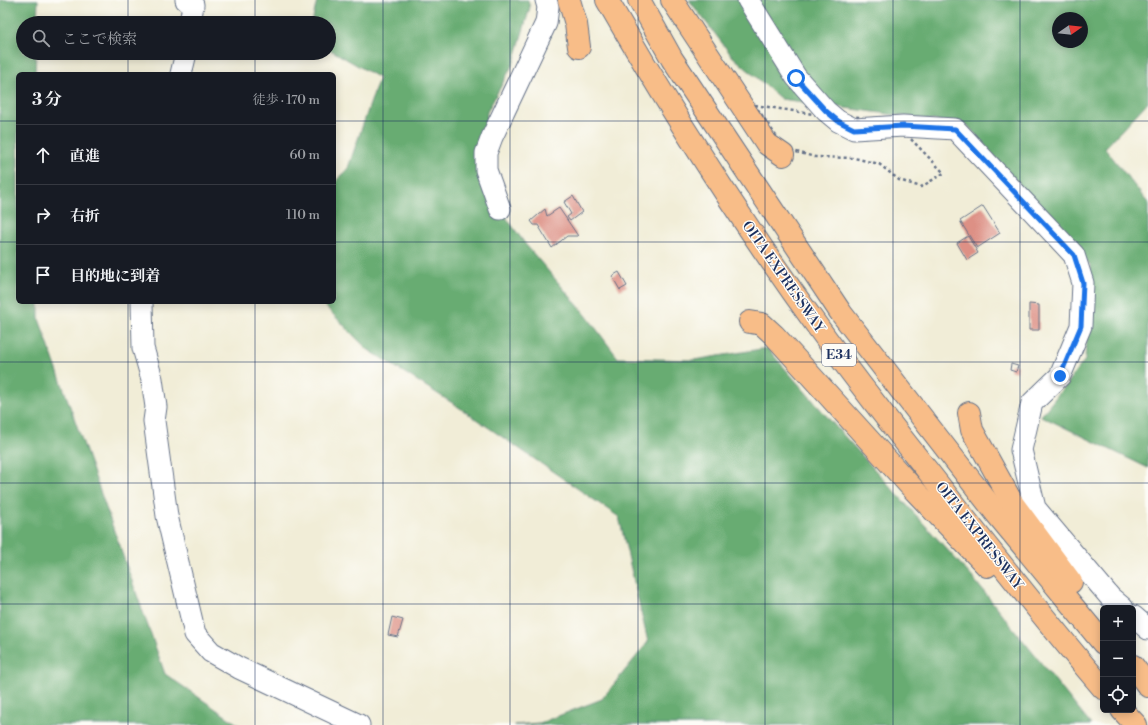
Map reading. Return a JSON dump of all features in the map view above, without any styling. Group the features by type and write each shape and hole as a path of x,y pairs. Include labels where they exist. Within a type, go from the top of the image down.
{"highway":[{"path":"569,0 576,24 579,47"},
{"name":"OITA EXPRESSWAY","path":"607,0 648,72 724,192 820,330 905,443 1031,602 1100,685"},
{"name":"OITA EXPRESSWAY","path":"639,0 672,59 841,313 996,513 1101,641"},
{"path":"672,0 767,144 783,155"},
{"path":"750,322 762,324 774,335 915,491 1081,663"},
{"path":"969,413 972,430 1013,504 1100,621"},
{"path":"1136,670 1148,686"},
{"path":"1136,682 1148,696"},
{"path":"1125,713 1136,725"}],"street":[{"path":"186,0 193,5 191,16"},
{"path":"500,209 486,170 486,153 492,137 546,24 548,7 546,0"},
{"path":"748,0 796,78 826,111 838,121 854,129 903,126 955,129 1074,255 1083,283 1081,326 1060,376 1032,403 1021,450 1035,508 1110,597 1119,605"},
{"path":"182,72 185,60"},
{"path":"142,304 143,348 152,379 156,406 154,421 167,516 195,634 211,652 239,668 359,725"},
{"path":"1136,618 1148,628"}],"green space":[{"path":"0,0 38,0 37,16 16,16 16,60 36,60 35,72 16,72 16,304 39,304 39,319 165,674 239,725 0,725"},
{"path":"317,0 528,0 530,7 514,62 487,112 480,181 526,245 586,315 618,358 694,360 767,348 837,428 972,577 1091,725 514,725 540,723 602,699 648,642 619,517 457,406 367,349 323,304 336,304 336,182 348,168 379,78 336,53 336,16 314,16"},
{"path":"689,0 1148,0 1148,103 1105,148 1148,203 1148,468 1041,416 1085,360 1091,266 967,125 781,99 732,56"}],"building":[{"path":"573,196 582,212 570,221 567,217 571,214 564,202"},
{"path":"983,206 1000,233 977,248 960,221"},
{"path":"559,208 578,236 567,236 552,248 538,225 534,225 531,221 545,209 547,216"},
{"path":"968,236 978,253 967,260 957,243"},
{"path":"619,272 627,286 620,290 612,276"},
{"path":"1029,304 1039,305 1039,330 1029,330"},
{"path":"1011,364 1018,366 1016,372 1010,370"},
{"path":"392,617 403,620 398,637 388,635"}],"route":[{"path":"796,78 826,111 838,121 854,129 903,126 955,129 1074,255 1083,283 1081,326 1060,376"}]}
